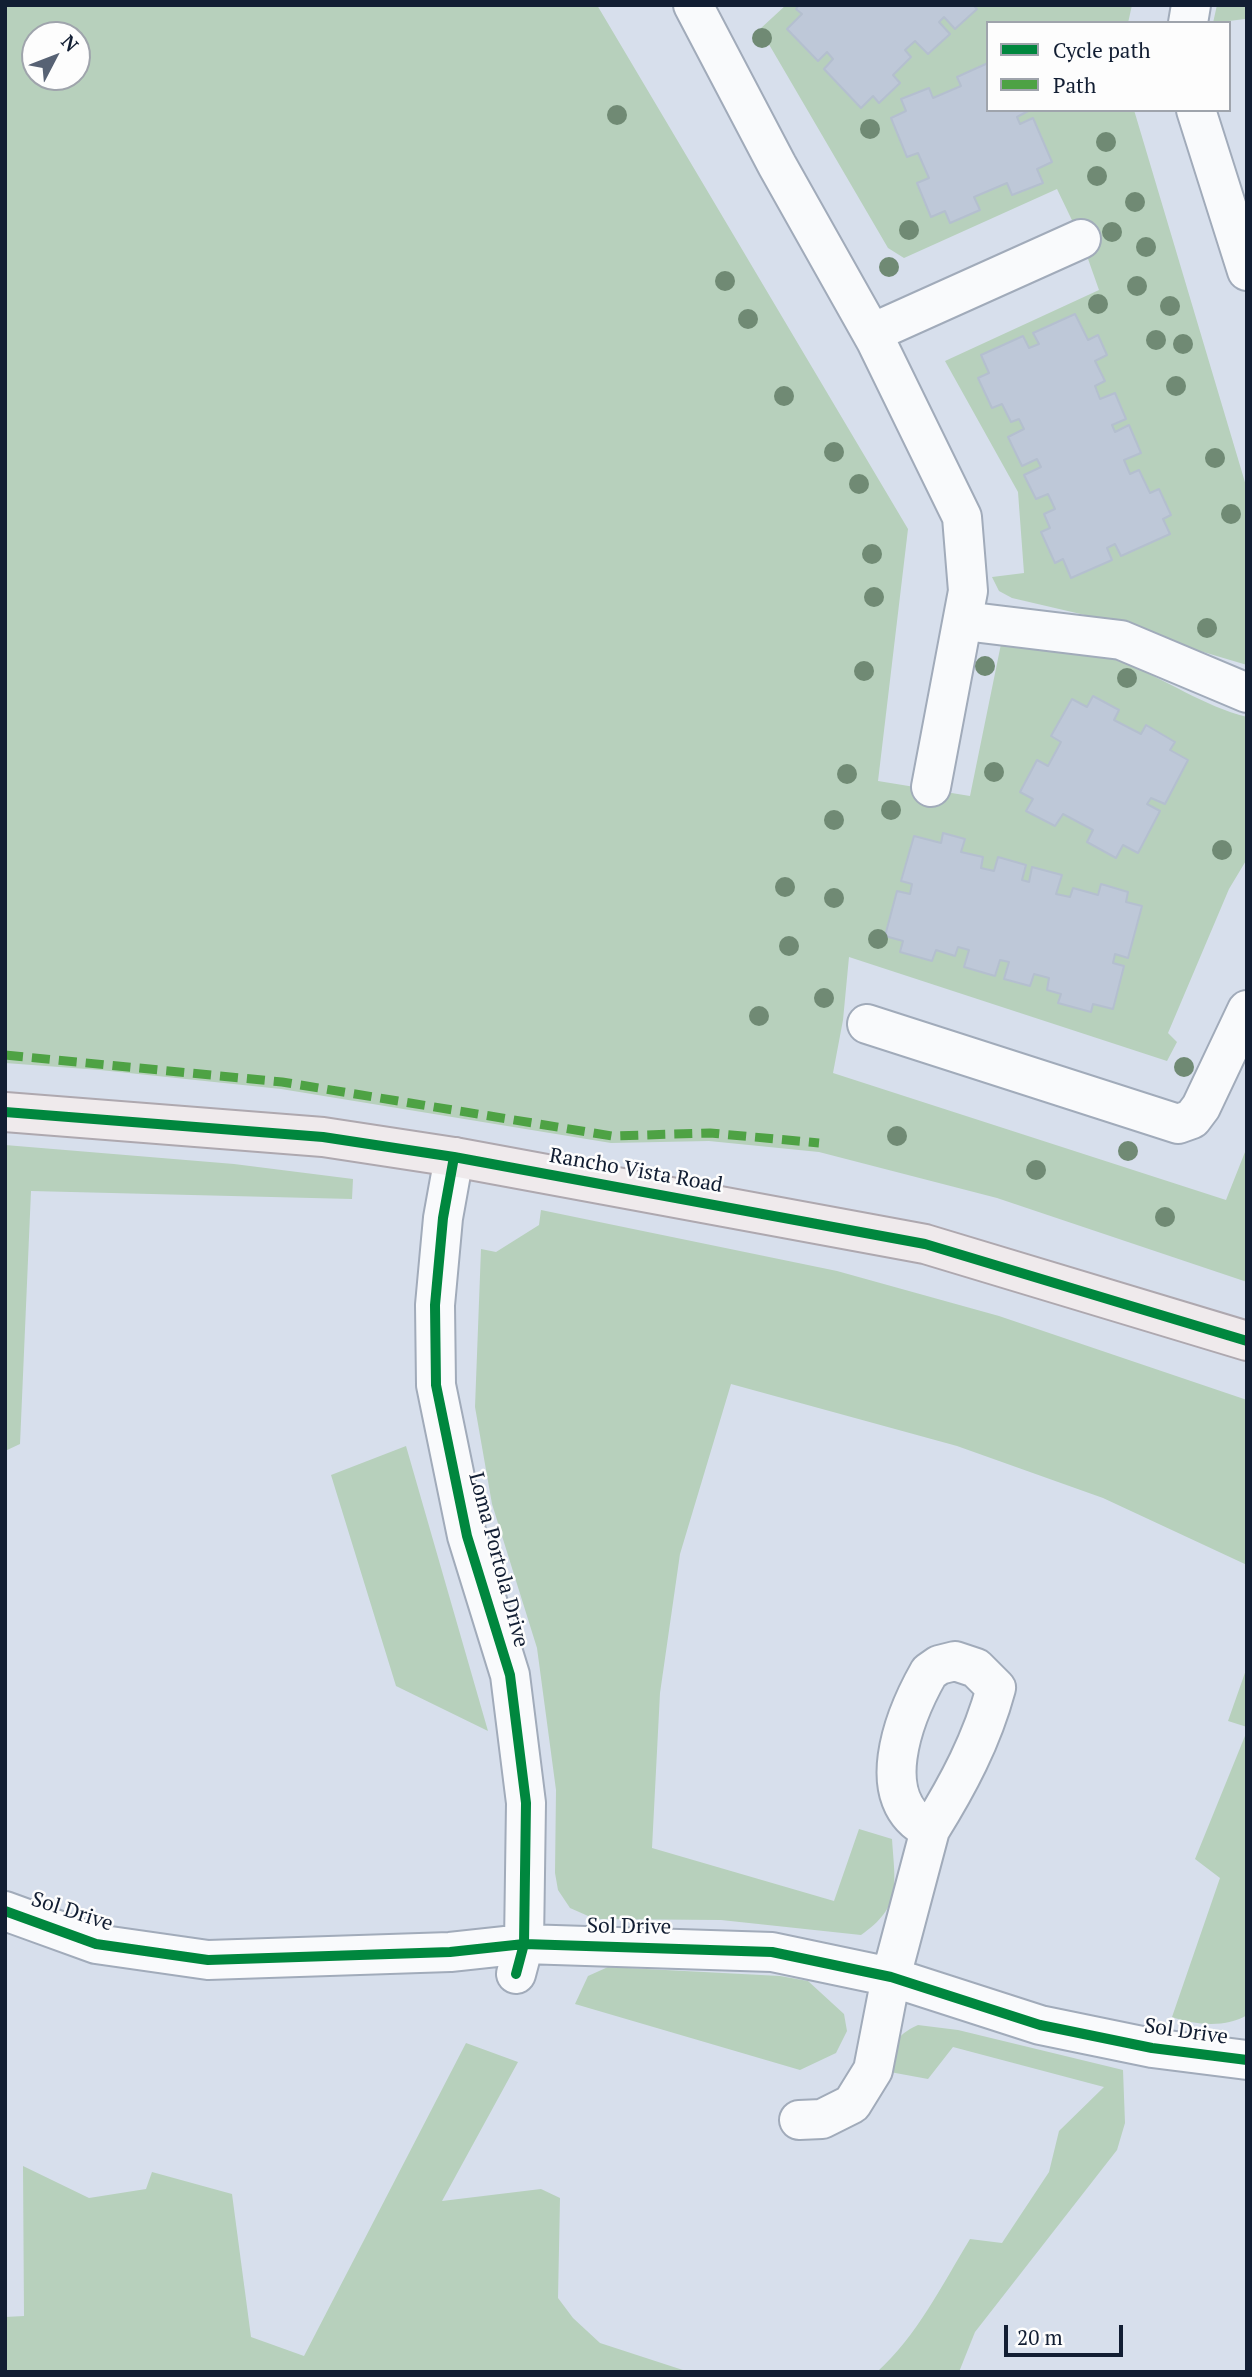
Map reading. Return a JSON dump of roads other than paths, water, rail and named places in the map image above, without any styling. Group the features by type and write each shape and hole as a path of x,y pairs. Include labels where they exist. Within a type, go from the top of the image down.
{"main road":[{"name":"Rancho Vista Road","path":"5,1112 323,1137 454,1157 925,1244 1247,1340"}],"street":[{"path":"704,9 777,165 872,333 962,517 968,591 931,788"},
{"path":"1197,112 1247,271"},
{"path":"872,333 1081,239"},
{"path":"964,621 1121,640 1247,693"},
{"path":"867,1024 1178,1124 1192,1119 1201,1107 1247,1010"},
{"name":"Loma Portola Drive","path":"454,1157 443,1218 435,1305 436,1385 467,1536 510,1675 526,1803 520,1959"},
{"path":"799,2120 822,2119 852,2104 873,2070 891,1977 930,1830"},
{"name":"Sol Drive","path":"5,1911 96,1944 208,1960 450,1952 520,1959 772,1952 891,1977 1040,2025 1153,2048 1247,2060"}]}
